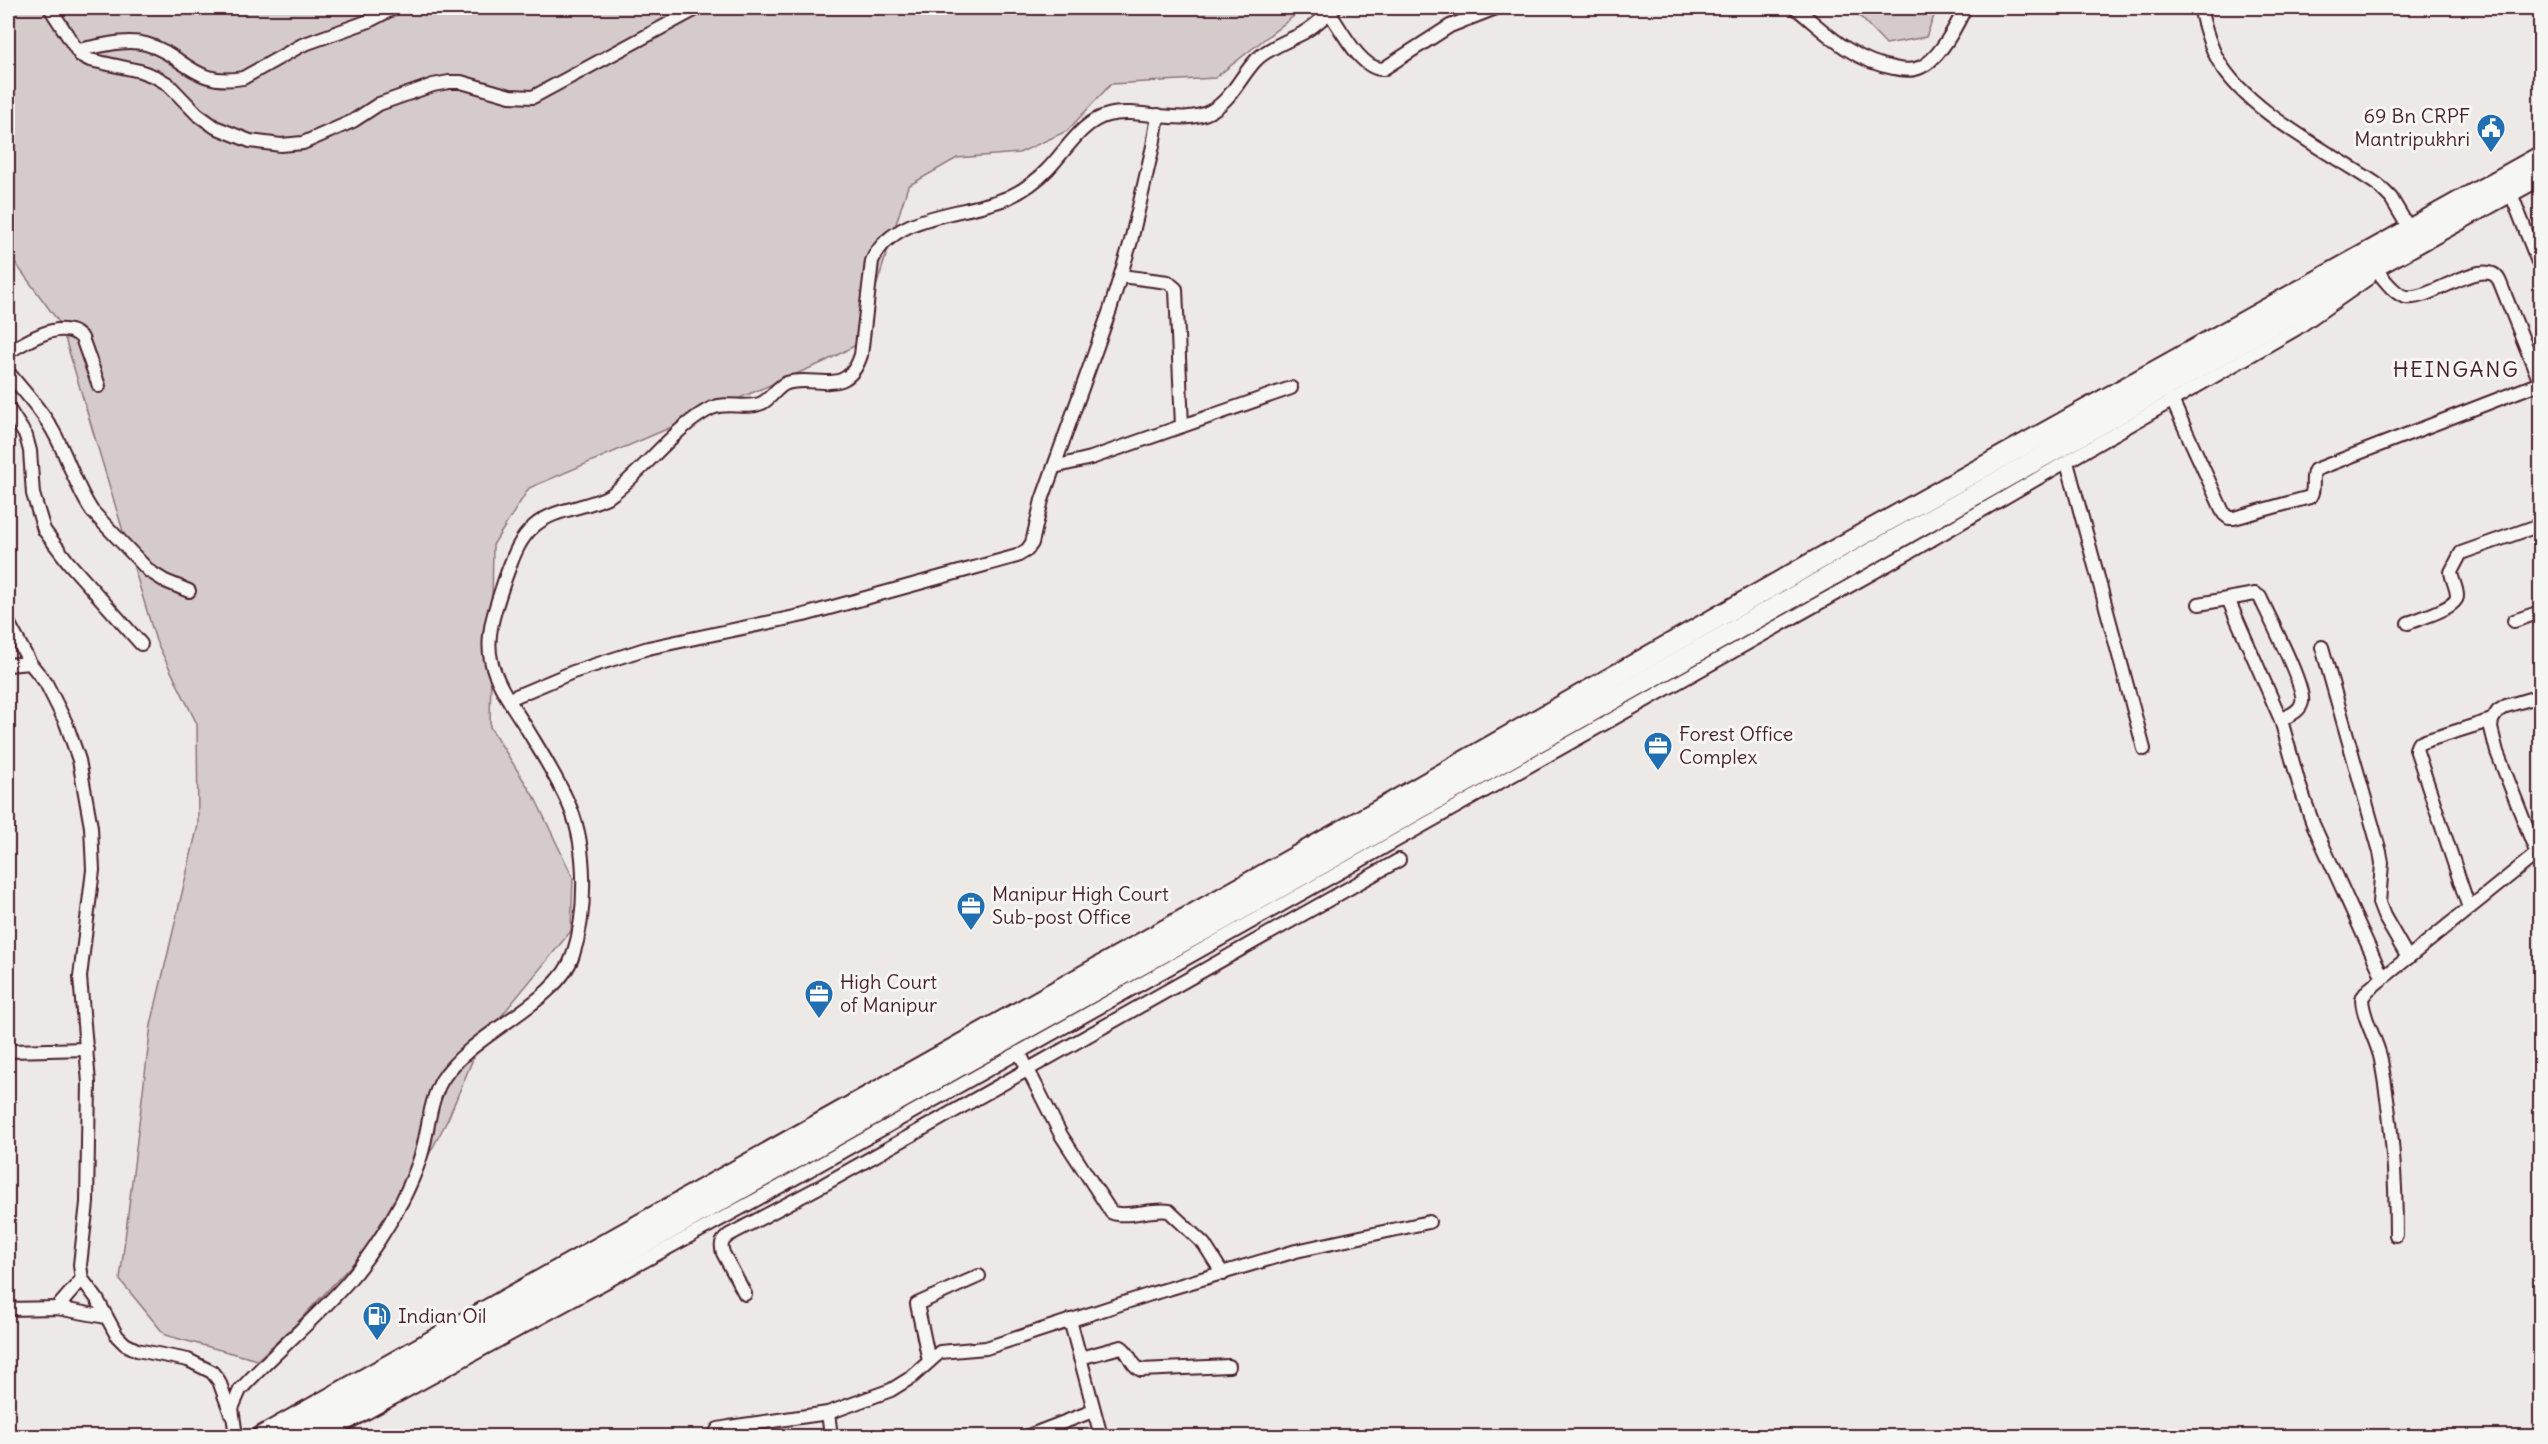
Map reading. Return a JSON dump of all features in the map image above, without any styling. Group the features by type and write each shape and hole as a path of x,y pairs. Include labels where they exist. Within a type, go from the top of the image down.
{"highway":[{"path":"279,1434 1868,531 2414,236 2541,158"},
{"path":"2414,236 2541,175"}],"street":[{"path":"50,8 80,55 90,60 140,71 156,77 168,84 197,114 215,127 250,141 293,146 329,133 379,104 433,85 461,82 510,96 533,97 698,8"},
{"path":"76,50 126,42 145,44 157,48 192,71 206,77 231,81 243,78 318,38 369,21 394,8"},
{"path":"232,1417 232,1408 240,1390 348,1282 384,1230 413,1176 423,1146 433,1102 442,1080 460,1058 553,985 573,956 583,909 580,848 571,809 555,776 509,699 491,661 489,646 491,628 514,552 535,525 563,510 602,500 611,495 678,434 712,408 762,403 783,385 790,382 823,383 840,380 849,375 857,368 861,355 872,261 877,248 888,239 937,214 978,207 1006,198 1028,186 1046,171 1093,122 1108,115 1189,116 1210,112 1222,103 1257,59 1305,31 1332,10 1365,63 1376,69 1383,69 1450,26 1497,8"},
{"path":"1796,8 1842,46 1867,62 1910,70 1920,68 1935,56 1959,21 1965,8"},
{"path":"324,1437 772,1191 1214,944 2067,462 2296,329 2378,272 2414,236 2391,198 2378,185 2284,124 2241,90 2218,61 2208,39 2200,8"},
{"path":"509,699 573,672 648,648 804,615 1017,555 1027,550 1032,543 1042,500 1121,276 1153,146 1158,115"},
{"path":"2510,191 2541,267"},
{"path":"2172,400 2224,514 2229,518 2234,518 2310,497 2313,493 2315,470 2541,382 2503,290 2493,274 2483,273 2416,296 2406,297 2399,294 2378,272"},
{"path":"1121,276 1168,282 1176,289 1182,426"},
{"path":"8,352 59,329 77,333 82,338 99,386"},
{"path":"8,374 40,411 52,429 77,486 92,511 149,571 189,591"},
{"path":"1054,467 1091,458 1291,388"},
{"path":"8,408 26,436 30,451 33,494 44,530 69,563 141,644"},
{"path":"2067,462 2144,749"},
{"path":"2408,623 2450,607 2455,601 2456,594 2451,572 2461,553 2541,525"},
{"path":"2199,604 2255,594 2260,597 2299,683 2303,700 2299,710 2281,720"},
{"path":"2228,599 2281,720 2313,824 2383,978"},
{"path":"2514,621 2541,612"},
{"path":"8,622 30,663 46,683 66,723 79,760 86,792 93,870 80,977 89,1083 87,1191 80,1265 82,1279 117,1336 125,1344 137,1350 188,1360 212,1372 219,1381 232,1417 236,1437"},
{"path":"2322,647 2380,852 2382,863 2379,903 2384,916 2409,958"},
{"path":"8,665 30,663"},
{"path":"2396,1235 2396,1172 2392,1129 2378,1047 2362,1005 2365,993 2539,853 2497,752 2493,739 2492,720 2506,705 2541,696"},
{"path":"2469,908 2416,749 2418,744 2492,720"},
{"path":"745,1294 721,1245 729,1235 823,1185 1399,860"},
{"path":"11,1051 87,1049"},
{"path":"1019,1052 1061,1135 1111,1212 1120,1215 1148,1210 1169,1211 1204,1244 1223,1274"},
{"path":"714,1437 718,1429 828,1413 891,1390 912,1377 940,1352 986,1348 1296,1251 1429,1221"},
{"path":"929,1361 917,1304 979,1276"},
{"path":"57,1308 82,1279"},
{"path":"8,1309 57,1308 106,1317"},
{"path":"1070,1320 1101,1437"},
{"path":"1080,1358 1121,1347 1125,1349 1134,1365 1141,1370 1229,1366"},
{"path":"1028,1437 1093,1411"},
{"path":"828,1413 831,1437"}],"shaded area":[{"path":"8,8 1304,8 1215,78 1111,84 1067,131 1019,153 957,158 908,186 858,344 824,362 529,488 493,545 490,727 536,800 573,878 571,931 480,1042 448,1119 394,1220 294,1326 257,1360 165,1335 120,1280 151,1025 198,825 197,724 156,641 61,325 8,253"},
{"path":"1852,8 1937,8 1926,37 1886,44"}],"place":[{"name":"69 Bn CRPF Mantripukhri","path":"2491,154"},
{"name":"Forest Office Complex","path":"1658,772"},
{"name":"Manipur High Court Sub-post Office","path":"971,932"},
{"name":"High Court of Manipur","path":"819,1020"},
{"name":"Indian Oil","path":"377,1342"}],"district":[{"name":"HEINGANG","path":"2456,369"}]}
